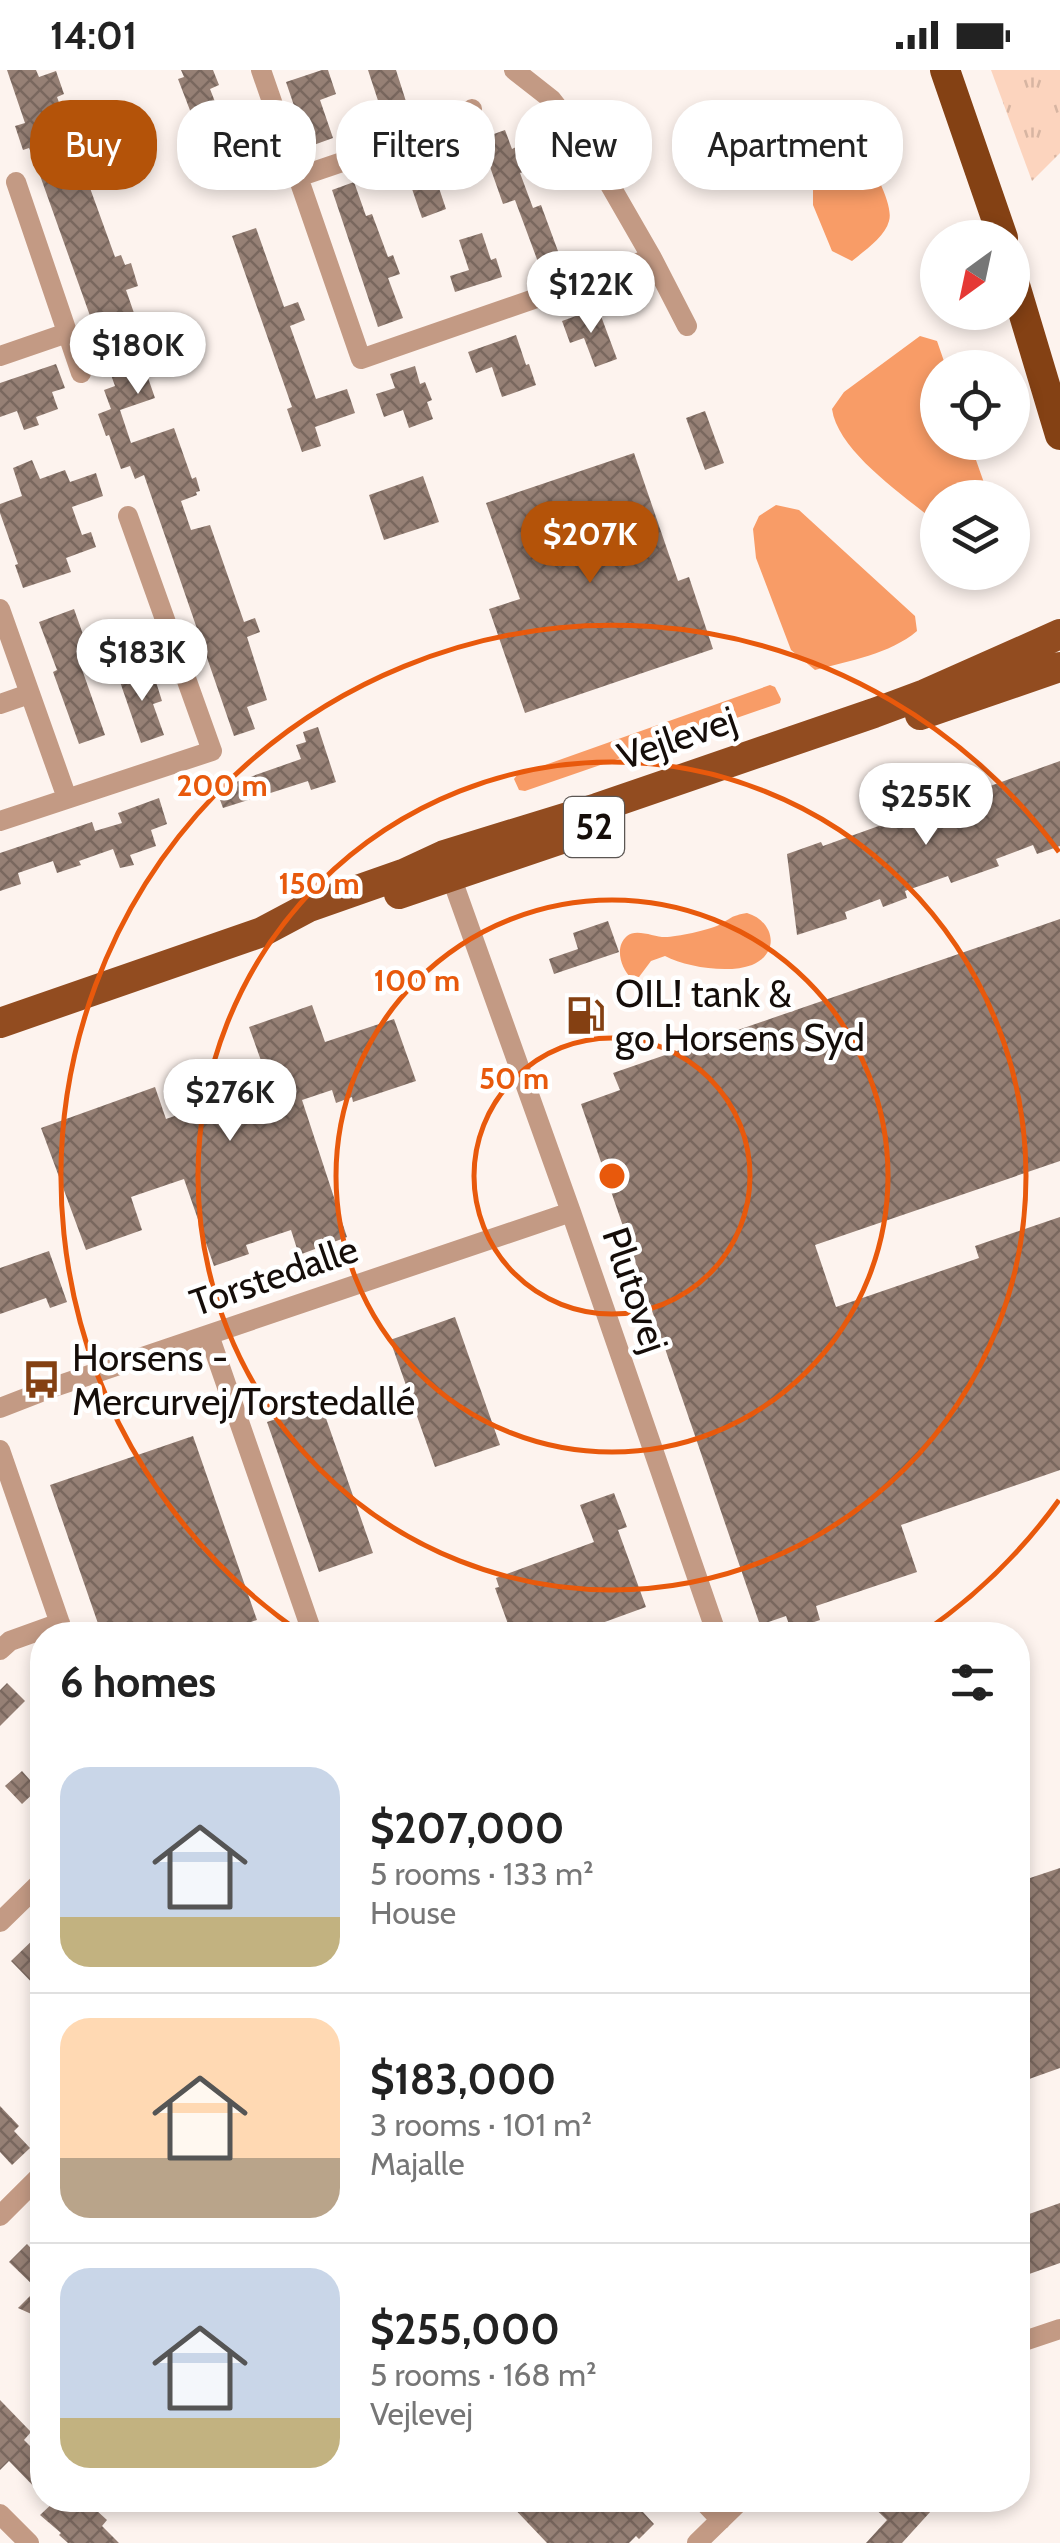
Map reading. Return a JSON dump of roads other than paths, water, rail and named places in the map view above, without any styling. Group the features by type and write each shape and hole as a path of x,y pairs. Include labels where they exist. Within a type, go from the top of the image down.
{"highway":[{"path":"945,70 997,220"},
{"path":"1030,308 1053,379 1060,420"},
{"path":"1030,321 1053,379 1060,435"}],"main road":[{"name":"Vejlevej","path":"0,1023 262,932 320,923 448,866 596,808 925,694 1060,634"},
{"path":"836,744 944,696 1060,652"},
{"name":"Vejlevej","path":"448,866 836,744 1060,667"}],"street":[{"path":"262,70 272,100"},
{"path":"514,70 551,100 587,146 686,326"},
{"path":"16,182 81,373"},
{"path":"302,190 361,359 652,258"},
{"path":"0,356 67,332"},
{"path":"0,820 212,752 128,516"},
{"path":"0,609 67,798"},
{"path":"146,646 171,637"},
{"path":"0,704 29,694"},
{"name":"Plutovej","path":"448,866 713,1622"},
{"name":"Torstedalle","path":"0,1408 571,1212"},
{"path":"209,1335 308,1622"},
{"path":"0,1450 60,1622"},
{"path":"0,1650 10,1642 30,1637"},
{"path":"0,1922 30,1893"},
{"path":"0,2216 30,2186"},
{"path":"1030,2339 1060,2329"},
{"path":"713,2512 720,2520"},
{"path":"697,2543 728,2512"},
{"path":"0,2514 29,2543"}],"place":[{"name":"OIL! tank & go Horsens Syd","path":"585,1016"},
{"name":"Horsens - Mercurvej/Torstedallé","path":"42,1380"}]}
